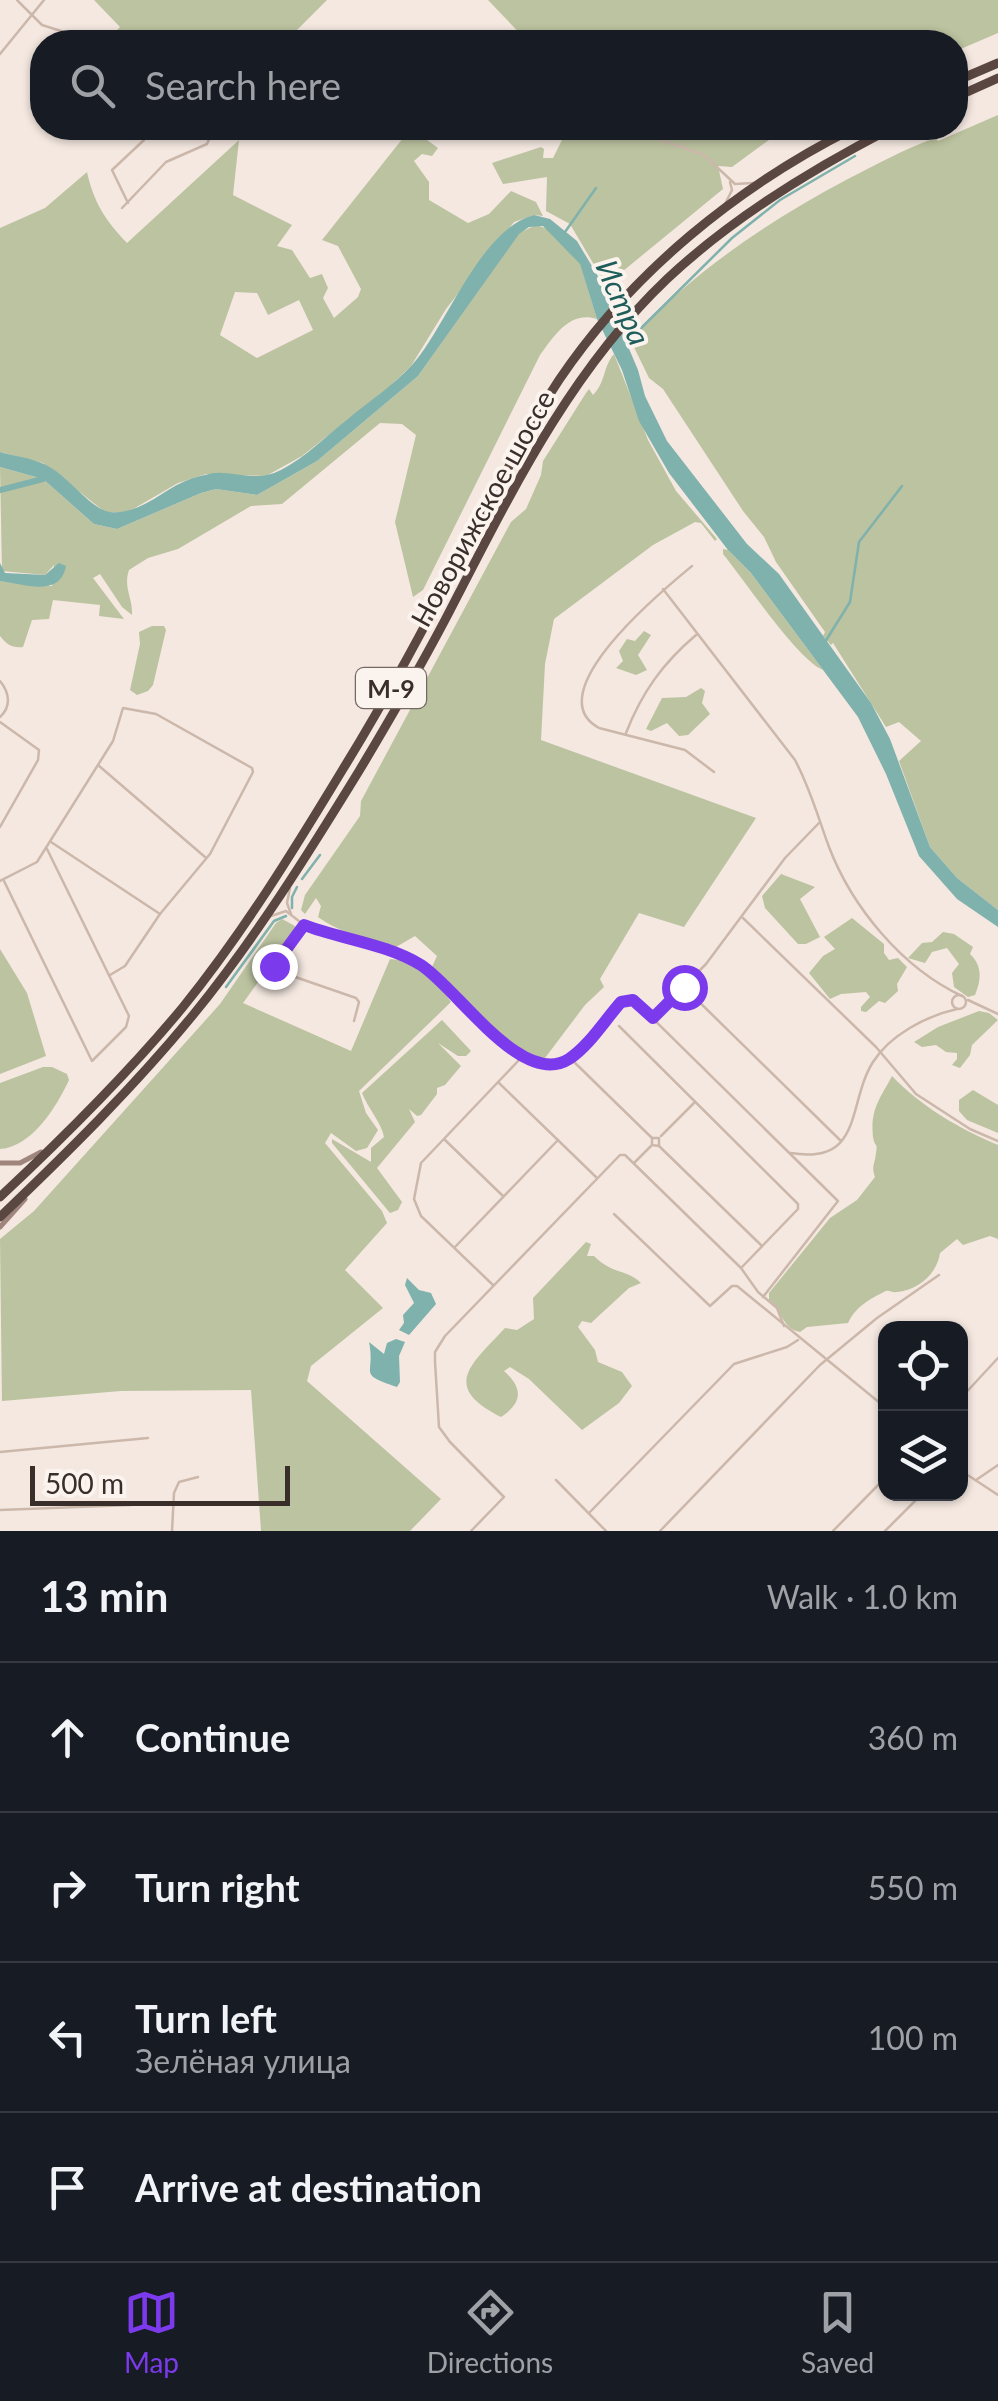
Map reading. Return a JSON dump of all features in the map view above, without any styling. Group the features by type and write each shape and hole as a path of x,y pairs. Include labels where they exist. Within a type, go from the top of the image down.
{"highway":[{"path":"968,76 998,63"},
{"path":"968,92 998,78"},
{"name":"Новорижское шоссе","path":"0,1197 78,1121 184,1005 292,851 406,661 528,430 576,358 652,269 766,179 833,140"},
{"name":"Новорижское шоссе","path":"0,1218 150,1064 244,947 307,854 421,664 529,460 587,370 683,265 752,210 870,140"}],"street":[{"path":"16,0 48,28 57,30"},
{"path":"0,54 44,0"},
{"path":"128,203 112,170 144,140"},
{"path":"122,208 166,162 209,140"},
{"path":"661,140 704,155 740,186 766,179"},
{"path":"713,218 731,194 730,180"},
{"path":"692,566 619,632 594,670 582,695 581,709 587,720 599,728 684,750 714,772"},
{"path":"664,589 788,750 810,790 830,850 857,902 901,951 948,989 998,1014"},
{"path":"626,734 645,690 698,633"},
{"path":"0,680 8,700 0,720 39,750 38,760 0,827"},
{"path":"46,848 130,1019 92,1061 2,881 33,865 46,848 113,741 123,708 156,714 252,768 206,858 160,914 125,966 110,975"},
{"path":"97,764 206,858"},
{"path":"653,1018 743,918 784,858 820,822"},
{"path":"50,842 160,914"},
{"path":"292,915 288,893 307,854"},
{"path":"244,947 283,910 304,925 401,955 425,968 521,1058 544,1065 570,1058 629,998 838,1202 763,1297"},
{"path":"743,918 928,1104 970,1129 998,1140"},
{"path":"304,925 277,961 275,970 356,998 360,1002 354,1021"},
{"path":"684,987 842,1142"},
{"path":"948,989 957,1009"},
{"path":"946,1012 962,996"},
{"path":"962,996 965,1006"},
{"path":"789,1153 818,1154 842,1142 854,1120 870,1065 880,1052 900,1034 972,1002"},
{"path":"609,1016 798,1204 798,1210 740,1268"},
{"path":"494,1286 421,1216 414,1199 422,1163 521,1058"},
{"path":"570,1058 652,1138 659,1138"},
{"path":"498,1082 597,1178"},
{"path":"659,1146 659,1138 694,1102"},
{"path":"0,1163 31,1159 78,1121"},
{"path":"444,1138 503,1196"},
{"path":"634,1163 652,1145 652,1138"},
{"path":"454,1248 558,1140"},
{"path":"652,1145 659,1146 762,1246"},
{"path":"471,1531 504,1496 439,1427 435,1352 445,1336 618,1156 624,1154 634,1163 740,1268 780,1313 784,1326"},
{"path":"0,1226 48,1170"},
{"path":"614,1214 710,1306 734,1285 878,1402"},
{"path":"660,1531 826,1361 939,1275"},
{"path":"589,1513 734,1364 799,1340"},
{"path":"968,1390 998,1358"},
{"path":"0,1452 148,1438"},
{"path":"975,1481 998,1465"},
{"path":"968,1476 998,1495"},
{"path":"172,1531 171,1516 179,1482 198,1478"},
{"path":"556,1480 606,1531"},
{"path":"833,1531 878,1485"},
{"path":"886,1531 915,1501"},
{"path":"0,1510 131,1505"}],"green space":[{"path":"94,0 327,0 297,30 117,30 120,27"},
{"path":"488,0 998,0 998,33 968,46 968,30 517,30"},
{"path":"998,115 998,910 957,878 930,847 899,761 921,741 899,722 886,727 833,643 823,636 825,632 776,562 764,537 663,389 649,378 630,339 705,271 787,214 846,180 931,140 968,140 968,128"},
{"path":"239,140 233,195 292,225 277,246 292,250 310,278 322,274 328,288 323,298 334,318 358,297 361,289 338,246 322,240 401,140 427,140 438,148 432,156 422,154 414,161 429,182 429,200 468,223 489,214 511,191 536,202 543,216 514,222 446,309 411,366 387,389 302,456 266,476 206,474 178,483 128,512 105,512 43,463 0,452 0,228 45,208 87,172 101,211 127,243","holes":["235,292 257,293 268,315 299,300 313,330 257,358 220,335"]},
{"path":"562,140 769,140 732,167 718,166 723,189 606,285 570,224 546,211 547,177 503,184 492,163 541,147 543,158 553,158"},
{"path":"536,225 548,229 580,263 597,319 571,321 540,355 423,590 413,597 395,522 416,435 402,424 380,423 282,504 251,506 178,549 148,558 129,570 132,615 100,574 93,578 124,619 99,616 100,605 53,600 49,619 32,620 23,647 10,645 0,636 0,581 52,586 54,565 45,575 2,571 0,467 43,479 94,524 117,529 216,489 257,495 317,461 418,376 519,233"},
{"path":"614,354 648,440 676,491 717,539 695,522 653,545 554,619 545,664 541,740 756,818 684,927 639,913 600,979 604,987 585,1005 545,1058 516,1048 484,1023 432,967 437,956 415,936 396,947 345,932 318,917 321,906 316,898 305,914 301,910 305,895 360,816 361,801 511,522 526,509 543,461 589,389 593,395 597,390"},
{"path":"723,549 751,573 823,670 786,636"},
{"path":"164,626 166,630 153,685 137,695 130,690 139,632"},
{"path":"644,631 651,635 638,655 647,670 636,675 616,668 623,661 619,651 627,639 635,641"},
{"path":"701,688 705,691 702,703 710,714 688,735 679,736 667,723 651,731 646,729 662,698 686,697"},
{"path":"781,874 815,887 800,899 820,937 806,944 798,944 765,908 762,896"},
{"path":"852,918 884,944 889,960 898,958 907,967 897,984 898,991 866,1012 861,1007 870,997 866,992 830,999 809,973 835,949 824,937"},
{"path":"282,919 296,930 243,1003 351,1051 390,959 425,973 451,1002 359,1091 366,1113 378,1130 367,1148 356,1151 331,1133 325,1143 382,1211 387,1223 345,1270 383,1308 311,1366 307,1381 441,1499 410,1531 261,1531 251,1390 121,1391 2,1401 0,1239 34,1211 220,1004"},
{"path":"943,932 954,934 973,947 970,954 980,974 975,995 968,997 954,987 952,973 959,964 947,948 932,952 925,963 908,958 922,943 932,942"},
{"path":"0,949 27,993 46,1056 0,1074"},
{"path":"979,1011 998,1020 972,1045 960,1068 952,1065 957,1053 914,1042 938,1027"},
{"path":"442,1020 471,1051 458,1056 438,1043 461,1066 445,1085 437,1088 437,1094 421,1115 409,1109 415,1122 377,1168 402,1202 398,1210 390,1213 332,1139 371,1162 371,1148 384,1137 362,1093"},
{"path":"43,1067 67,1074 69,1080 64,1090 33,1133 12,1147 0,1149 0,1083"},
{"path":"892,1076 941,1116 998,1145 998,1239 990,1236 963,1245 957,1239 940,1253 931,1274 919,1284 876,1296 857,1309 848,1323 794,1330 769,1300 769,1293 830,1218 857,1200 875,1177 877,1147 873,1119"},
{"path":"973,1090 998,1105 998,1133 967,1120 959,1111 959,1100"},
{"path":"586,1242 591,1244 587,1256 594,1256 641,1283 629,1288 591,1323 582,1321 578,1327 595,1350 598,1362 622,1372 632,1386 619,1403 582,1430 529,1379 510,1367 504,1371 517,1389 517,1400 501,1417 471,1395 467,1384 473,1363 505,1328 517,1330 534,1319 533,1298"}],"water":[{"path":"534,215 550,219 577,241 599,278 667,441 747,544 779,574 871,703 890,739 930,847 957,878 998,910 998,927 957,899 919,856 858,717 751,573 728,550 669,473 639,421 622,370 597,319 580,264 543,226 529,227 519,234 418,376 317,461 257,495 216,489 117,529 94,524 43,479 0,467 0,452 39,462 110,512 133,509 182,482 204,475 259,476 281,470 405,373 481,258 515,224"},
{"path":"0,563 5,573 45,575 59,563 66,566 57,582 40,587 0,581"},
{"path":"407,1278 419,1290 431,1293 436,1304 409,1335 399,1330 404,1323 403,1315 414,1303 405,1285"},
{"path":"396,1339 405,1342 399,1356 397,1387 372,1376 369,1342 384,1354 387,1343"}],"waterway":[{"name":"Истра","path":"625,344 732,238 780,200 855,156"},
{"path":"565,232 596,188"},
{"path":"0,490 43,479 47,474"},
{"path":"825,642 850,602 859,542 902,486"},
{"path":"302,879 320,855"},
{"path":"292,908 297,887"},
{"path":"226,987 274,921 286,916"}],"route":[{"path":"274,966 304,925 401,955 434,975 521,1058 544,1065 570,1058 621,1002 633,1000 653,1018 684,987"}]}
